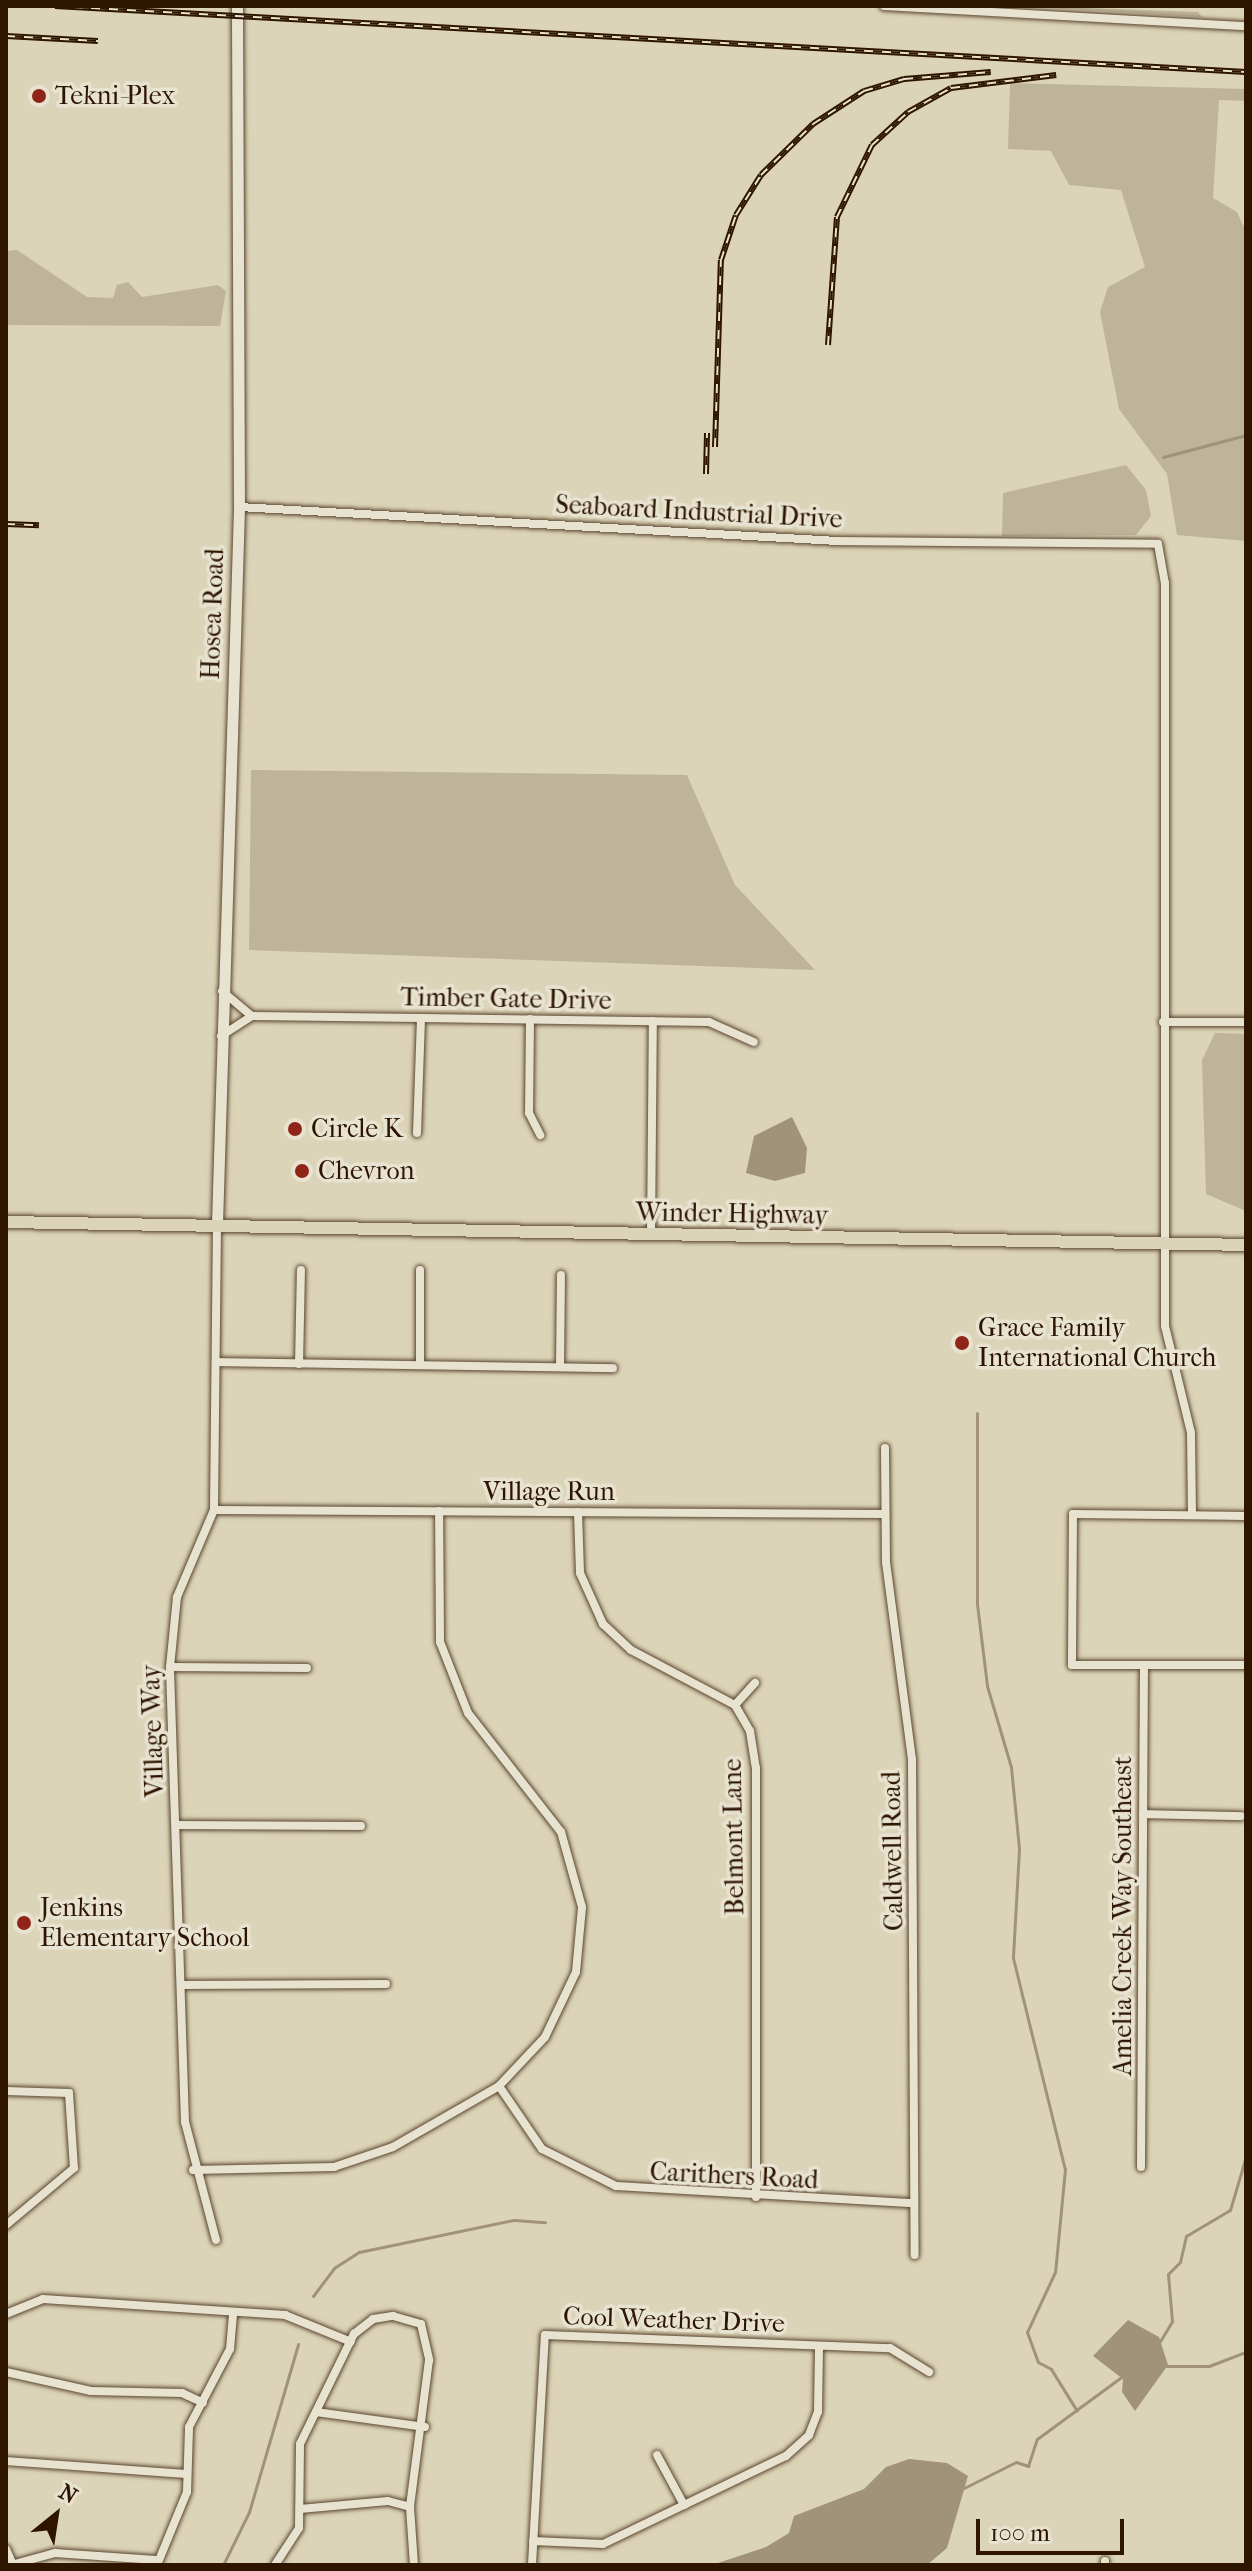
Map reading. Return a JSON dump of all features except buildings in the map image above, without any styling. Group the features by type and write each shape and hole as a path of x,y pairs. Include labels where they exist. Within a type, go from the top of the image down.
{"main road":[{"name":"Winder Highway","path":"6,1222 1246,1245"}],"street":[{"name":"Hosea Road","path":"217,1224 239,507 237,6"},
{"path":"884,6 1246,26"},
{"name":"Seaboard Industrial Drive","path":"239,507 837,541 1158,544 1165,583 1163,1022"},
{"path":"221,1036 252,1016 222,991"},
{"name":"Timber Gate Drive","path":"252,1016 709,1022 754,1042"},
{"path":"417,1133 421,1018"},
{"path":"530,1019 529,1113 540,1135"},
{"path":"651,1235 653,1021"},
{"path":"1192,1515 1191,1433 1165,1326 1163,1022 1246,1022"},
{"name":"Village Way","path":"216,2240 193,2170 181,1985 170,1667 177,1597 214,1510 217,1224"},
{"path":"299,1364 301,1270"},
{"path":"420,1270 420,1365"},
{"path":"560,1367 561,1275"},
{"path":"216,1362 613,1368"},
{"name":"Caldwell Road","path":"885,1448 883,1514 912,1759 915,2255"},
{"name":"Village Run","path":"214,1510 883,1514"},
{"path":"193,2170 334,2167 393,2147 499,2086 545,2037 563,2005 576,1972 582,1907 561,1832 468,1713 449,1674 438,1615 439,1511"},
{"path":"578,1512 580,1573 603,1624 631,1650 735,1705 755,1683"},
{"path":"1246,1516 1073,1514 1072,1665 1246,1665"},
{"name":"Amelia Creek Way Southeast","path":"1141,2167 1144,1665"},
{"path":"170,1667 307,1668"},
{"name":"Belmont Lane","path":"735,1705 750,1731 756,1768 756,2197"},
{"path":"1143,1814 1241,1816"},
{"path":"176,1825 361,1826"},
{"path":"181,1985 386,1984"},
{"name":"Carithers Road","path":"499,2086 542,2149 616,2186 756,2197 914,2203"},
{"path":"6,2091 69,2093 74,2168 6,2225"},
{"path":"6,2314 43,2299 233,2313 303,2319 351,2342"},
{"path":"6,2549 12,2565 55,2553 156,2562 187,2492 189,2427 230,2349 233,2313"},
{"path":"275,2565 299,2528 300,2444 351,2342 373,2319 421,2324 429,2360 425,2427 410,2507 414,2565"},
{"name":"Cool Weather Drive","path":"532,2565 545,2335 890,2348 929,2372"},
{"path":"533,2541 603,2544 786,2456 809,2435 818,2412 819,2346"},
{"path":"6,2372 91,2391 182,2393 203,2403"},
{"path":"316,2412 425,2427"},
{"path":"657,2455 684,2505"},
{"path":"6,2461 186,2474"},
{"path":"300,2509 388,2501 410,2507"}],"shaded area":[{"path":"1032,7 1198,12 1202,17"},
{"path":"1010,83 1246,89 1246,101 1219,100 1213,198 1237,212 1246,232 1246,541 1177,535 1167,474 1119,409 1100,312 1108,287 1145,267 1121,190 1069,185 1051,151 1008,149"},
{"path":"17,250 87,297 113,298 117,285 128,282 142,297 218,285 226,291 220,326 6,325 6,251"},
{"path":"1126,465 1146,490 1151,516 1136,535 1002,536 1003,493"},
{"path":"251,770 687,775 735,885 815,970 249,950"},
{"path":"1215,1033 1246,1034 1246,1211 1206,1194 1202,1060"},
{"path":"792,1117 807,1148 805,1173 775,1181 746,1173 754,1136"},
{"path":"1128,2320 1159,2337 1168,2365 1135,2411 1122,2392 1123,2379 1093,2356"},
{"path":"909,2459 947,2463 968,2476 947,2548 927,2565 712,2565 766,2547 789,2533 794,2516 864,2489 886,2467"}],"waterway":[{"path":"1163,457 1246,435"},
{"path":"977,1413 977,1604 987,1686 1011,1767 1019,1849 1013,1958 1065,2169 1055,2272 1027,2332 1038,2362 1051,2369 1077,2411"},
{"path":"1159,2343 1172,2321 1168,2274 1180,2262 1186,2236 1230,2210 1246,2156"},
{"path":"313,2296 334,2268 359,2252 514,2220 545,2222"},
{"path":"223,2565 249,2512 298,2344"},
{"path":"1166,2366 1209,2366 1246,2352"},
{"path":"956,2492 1016,2462 1028,2466 1037,2439 1124,2375"}],"railway":[{"path":"55,6 1246,72"},
{"path":"6,36 98,41"},
{"path":"715,447 721,260 736,215 761,175 813,124 864,91 904,79 991,72"},
{"path":"828,345 837,217 872,145 908,112 951,88 1056,75"},
{"path":"706,474 707,433"},
{"path":"6,524 39,525"}],"place":[{"name":"Tekni-Plex","path":"39,96"},
{"name":"Circle K","path":"295,1129"},
{"name":"Chevron","path":"302,1171"},
{"name":"Grace Family International Church","path":"962,1343"},
{"name":"Jenkins Elementary School","path":"24,1923"}]}
